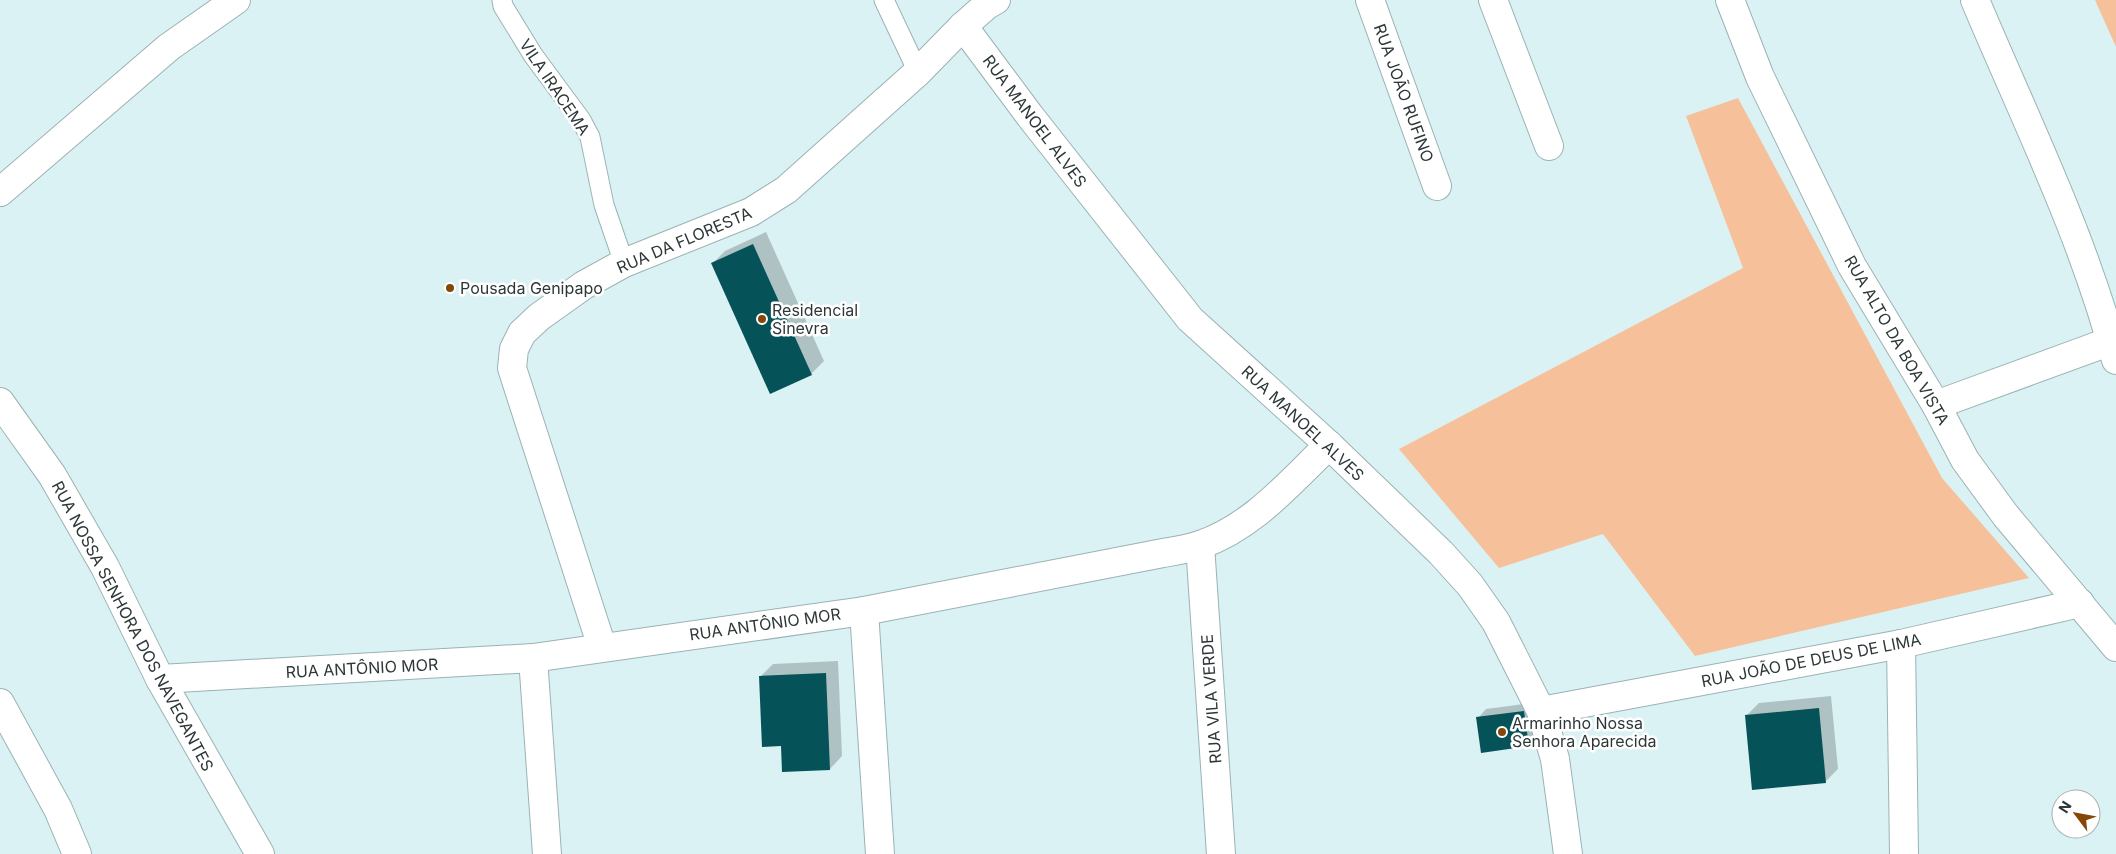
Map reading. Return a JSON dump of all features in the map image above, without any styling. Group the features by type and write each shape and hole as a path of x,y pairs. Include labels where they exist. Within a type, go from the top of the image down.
{"street":[{"path":"0,192 169,47 236,0"},
{"name":"RUA DA FLORESTA","path":"602,647 512,368 514,350 522,333 539,317 584,285 624,263 718,227 758,208 786,190 918,72 986,5 996,0"},
{"name":"RUA JOÃO RUFINO","path":"1370,0 1437,186"},
{"path":"1492,0 1549,146"},
{"name":"RUA ALTO DA BOA VISTA","path":"1730,0 1760,77 1852,266 1936,405 1965,460 2006,516 2116,647"},
{"path":"1936,405 2114,350 2097,295 2038,142 1975,0"},
{"name":"RUA MANOEL ALVES","path":"963,26 1030,116 1190,319 1329,445 1441,553 1470,585 1496,622 1542,711 1555,759 1568,854"},
{"name":"RUA NOSSA SENHORA DOS NAVEGANTES","path":"0,402 52,475 105,567 160,679 260,854"},
{"name":"RUA ANTÔNIO MOR","path":"160,679 533,658 864,611 1200,545 1222,535 1256,515 1329,445"},
{"name":"RUA VILA VERDE","path":"1200,545 1221,854"},
{"name":"RUA JOÃO DE DEUS DE LIMA","path":"1542,711 1902,644 2080,603"},
{"path":"864,611 880,854"},
{"path":"1902,644 1904,854"},
{"path":"533,658 546,854"},
{"path":"0,703 58,808 77,854"}],"lane":[{"name":"VILA IRACEMA","path":"502,0 503,6 533,55 581,120 590,137 604,205 624,263"},
{"path":"884,0 918,72"}],"shaded area":[{"path":"2095,0 2116,0 2116,47"},
{"path":"1738,98 1942,478 2029,578 1695,656 1603,534 1499,568 1399,449 1743,268 1686,116"}],"building":[{"name":"Residencial Sinevra","path":"753,244 812,375 770,394 711,263"},
{"path":"826,673 830,770 782,772 781,746 762,747 759,676"},
{"path":"1819,708 1826,783 1752,790 1745,715"},
{"name":"Armarinho Nossa Senhora Aparecida","path":"1524,711 1529,746 1481,753 1476,717"}],"place":[{"name":"Pousada Genipapo","path":"450,288"},
{"name":"Residencial Sinevra","path":"762,319"},
{"name":"Armarinho Nossa Senhora Aparecida","path":"1502,732"}]}
